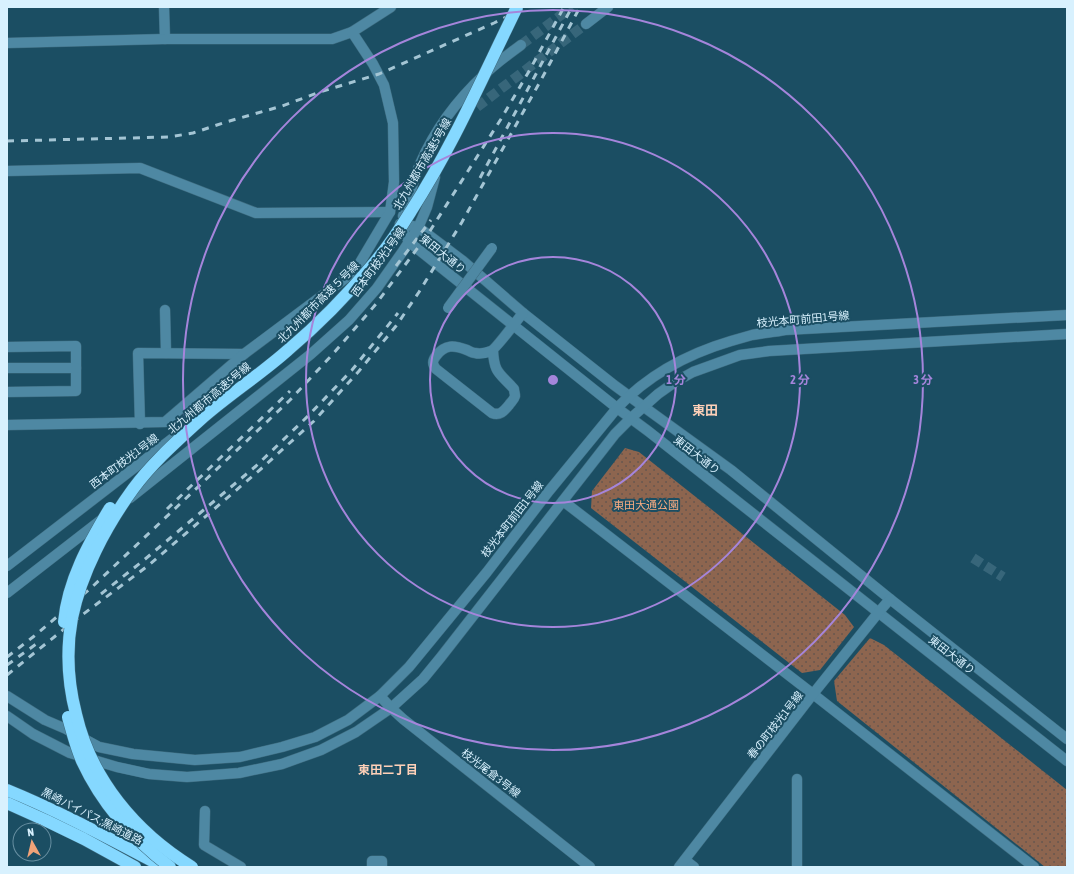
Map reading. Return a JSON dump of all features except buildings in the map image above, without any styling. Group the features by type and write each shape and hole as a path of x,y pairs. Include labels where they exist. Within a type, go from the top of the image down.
{"highway":[{"name":"北九州都市高速5号線","path":"192,867 159,844 140,827 124,809 96,768 86,746 72,698 69,671 69,644 72,619 86,574 106,532 134,488 143,477 173,445 202,418 286,352 309,331 352,288 377,260 399,230 440,164 486,70 519,9"},
{"path":"170,867 137,840 119,820 104,799 82,761 74,738 64,696 61,647 64,617 76,571 103,520 140,471 202,418"},
{"name":"黒崎バイパス;黒崎道路","path":"7,790 29,798 164,867"},
{"path":"7,803 84,839 135,867"}],"street":[{"path":"164,7 165,39"},
{"path":"7,43 165,39 332,39 352,32 391,7"},
{"path":"586,24 608,7"},
{"path":"7,425 140,424 165,422 244,354 354,271 390,212 394,182 393,122 384,85 373,64 352,32"},
{"name":"西本町枝光1号線","path":"8,563 269,365 322,318 345,295 373,264 388,244 400,224 419,166 441,124 462,96 482,77 521,45"},
{"name":"西本町枝光1号線","path":"7,593 243,409 311,354 354,315 377,288 418,227 427,207 444,144 460,123 477,107"},
{"path":"7,171 140,168 256,213 390,212"},
{"name":"東田大通り","path":"400,224 418,227 463,261 523,313 644,408 732,470 890,599 1067,739"},
{"name":"東田大通り","path":"400,224 409,242 617,408 1067,761"},
{"path":"448,308 492,248"},
{"path":"165,310 166,353"},
{"path":"493,350 494,365 497,371 514,389 515,393 514,399 502,413 495,414 436,369 433,364 434,358 438,352 452,346 474,353 483,353 493,350 523,313"},
{"name":"枝光本町前田1号線","path":"7,696 45,720 66,729 99,747 133,754 195,760 240,757 315,737 348,720 380,696 409,667 617,408 629,395 643,384 688,356 751,335 785,330 1067,315"},
{"path":"7,716 33,734 70,752 124,769 149,774 187,777 240,773 282,764 321,750 356,732 391,708 423,679 615,434 658,394 675,382 693,372 740,355 769,350 1067,334"},
{"path":"7,347 76,346 76,391 7,392"},
{"path":"140,424 138,353 244,354"},
{"path":"7,368 76,368"},
{"path":"563,501 814,694 1034,867"},
{"name":"春の町枝光1号線","path":"682,864 890,599"},
{"name":"枝光尾倉3号線","path":"380,696 391,708 578,863 590,867"},
{"path":"797,779 797,867"},
{"path":"205,811 204,845 241,867"},
{"path":"372,867 372,861 382,861 382,867"},
{"path":"682,864 694,867"}],"green space":[{"name":"東田大通公園","path":"625,448 639,452 845,615 854,627 820,670 802,673 591,508 592,491"},
{"path":"870,638 884,645 1067,790 1067,867 1045,867 837,701 834,681"}],"tunnel":[{"path":"521,45 572,7"},
{"path":"477,107 586,24"},
{"path":"973,558 1003,577"}],"railway":[{"path":"7,141 169,137 193,133 379,74 527,7"},
{"path":"7,657 91,588 290,400 332,355 376,304 428,234 501,119 564,7"},
{"path":"480,178 572,7"},
{"path":"7,675 74,621 149,565 262,468 314,421 359,371 396,326 419,292 462,222 580,7"},
{"path":"396,266 431,220"},
{"path":"101,594 256,466 308,416 352,370 398,313"},
{"path":"167,509 290,391"},
{"path":"7,665 39,642"}],"district":[{"name":"東田","path":"705,410"},
{"name":"東田二丁目","path":"388,770"}]}
